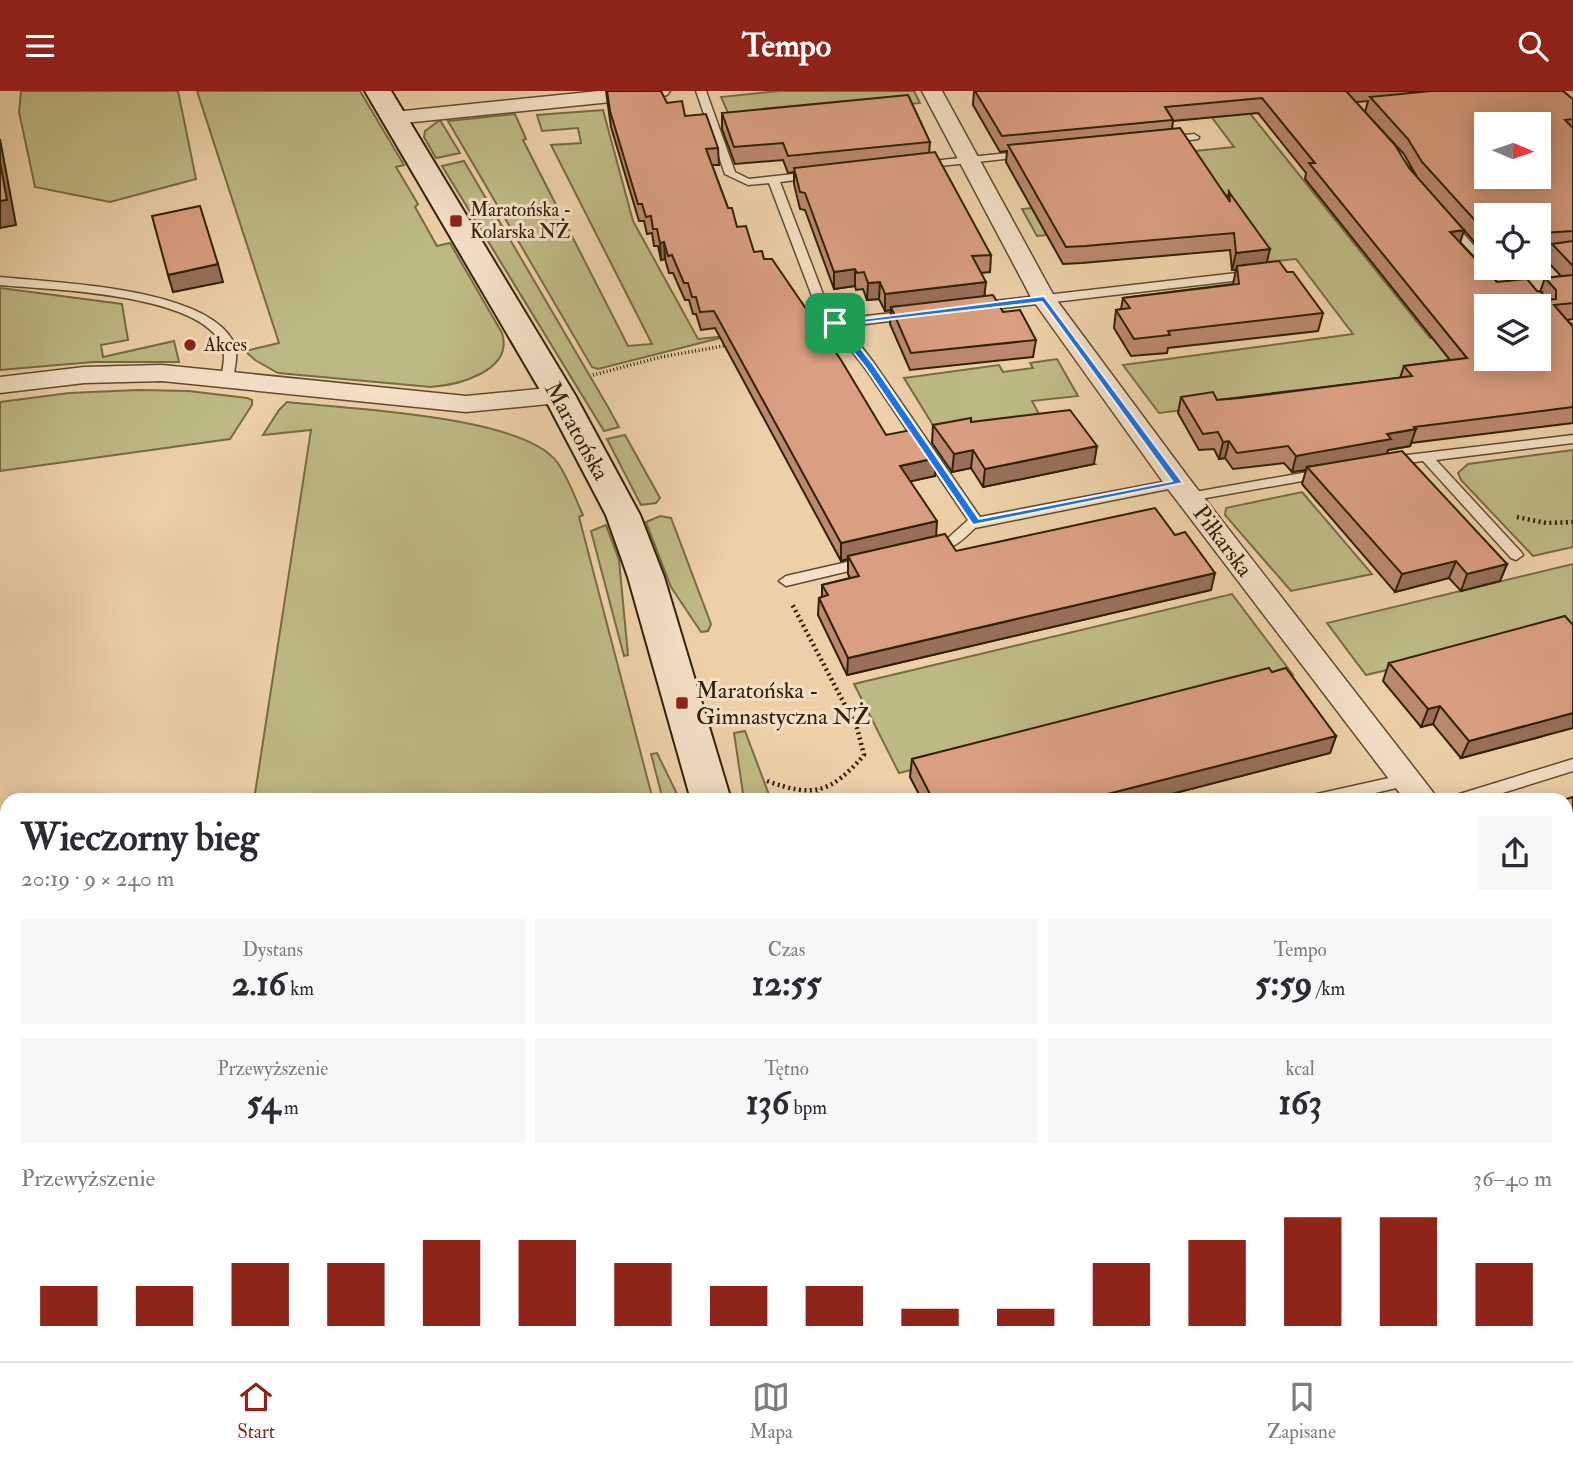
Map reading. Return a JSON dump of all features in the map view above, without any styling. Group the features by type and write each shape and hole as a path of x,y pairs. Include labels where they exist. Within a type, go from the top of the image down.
{"main road":[{"name":"Maratońska","path":"386,104 559,395 623,515 646,577 709,793"}],"street":[{"path":"386,104 660,91"},
{"name":"Piłkarska","path":"932,91 1044,299 1184,490 1415,790"},
{"path":"0,385 58,377 125,374 227,378 449,403 512,402 559,395"}],"lane":[{"path":"701,91 730,174 748,182 825,174"},
{"path":"1154,141 1194,137"},
{"path":"904,166 1036,153"},
{"path":"773,179 826,317 839,326 870,366 976,523"},
{"path":"1437,210 1474,251"},
{"path":"1551,254 1573,251"},
{"path":"962,308 1271,273"},
{"path":"1517,280 1529,294"},
{"path":"0,281 145,298 182,307 216,328 227,340 230,351 227,378"},
{"path":"866,320 921,313"},
{"path":"1373,464 1573,439"},
{"path":"1427,458 1516,555"},
{"path":"914,552 951,543 970,524 1184,490 1334,472"},
{"path":"786,581 888,558"},
{"path":"1482,793 1573,765"},
{"path":"1386,793 1415,790"}],"path":[{"path":"593,375 661,357 735,344"},
{"path":"1472,507 1546,523 1573,522"},
{"path":"768,781 802,793 820,788 849,773 864,755 857,728 781,582 786,581"},
{"path":"819,793 820,788"}],"shaded area":[{"path":"21,91 178,91 196,179 110,202 35,187 19,112"},
{"path":"197,91 360,91 404,165 396,167 418,204 415,207 437,246 450,243 502,333 504,346 500,357 492,366 468,379 431,387 278,373 245,351 279,343"},
{"path":"779,91 914,91 920,103 733,124 721,97"},
{"path":"1192,91 1232,91 1430,338 1474,333 1474,371 1484,371 1159,413 1123,365 1353,334 1296,259 1267,262 1236,216 1037,236 1022,209 1071,204 1185,152 1234,147"},
{"path":"603,110 633,221 698,339 728,336 598,369 592,367 448,121 515,114 526,139 523,140 628,346 652,344 551,145 581,143 578,128 542,131 537,115"},
{"path":"440,120 460,153 436,158 424,137 425,131"},
{"path":"464,161 619,427 604,431 442,166"},
{"path":"0,288 122,304 128,340 101,345 103,357 174,341 179,362 93,362 0,370"},
{"path":"1573,323 1573,358 1551,361 1551,325"},
{"path":"1057,359 1078,396 1032,401 1039,414 939,435 904,378 999,365 1003,372 1033,368 1030,363"},
{"path":"189,391 247,398 252,400 252,405 230,439 0,471 0,402 69,393"},
{"path":"287,402 431,417 471,424 538,446 557,462 583,515 579,517 651,793 255,793 311,430 263,435"},
{"path":"625,435 660,498 656,503 641,505 607,439"},
{"path":"1573,450 1573,547 1533,556 1461,480 1458,473 1468,464"},
{"path":"1302,492 1372,574 1291,591 1225,515 1226,508"},
{"path":"660,516 671,518 711,624 708,631 701,632 671,587 646,522"},
{"path":"606,525 619,560 628,655 624,656 591,531"},
{"path":"1573,564 1573,625 1366,675 1327,623"},
{"path":"1232,594 1293,675 899,773 854,684"},
{"path":"745,731 768,793 743,793 734,733"},
{"path":"657,753 677,793 661,793 651,754"}],"building":[{"path":"607,91 661,91 667,103 682,101 685,116 706,114 718,148 706,149 728,208 732,208 737,227 746,226 754,252 762,251 764,259 772,259 841,360 886,435 916,429 936,458 900,466 937,521 841,543 714,311 700,312 696,297 692,297 688,283 684,283 672,255 668,256 664,242 660,243 657,229 653,229 651,216 646,217 642,204 638,204 610,111"},
{"path":"975,91 1346,91 1395,145 1409,168 1464,230 1450,232 1474,258 1474,280 1528,280 1537,291 1542,292 1543,294 1474,294 1474,371 1551,371 1551,299 1556,299 1556,290 1547,280 1573,275 1573,303 1554,305 1573,327 1573,407 1414,427 1416,429 1387,434 1391,439 1296,456 1288,446 1237,453 1229,441 1223,442 1218,432 1203,434 1181,397 1213,392 1217,400 1240,398 1412,376 1404,366 1467,358 1309,163 1315,163 1262,98 1165,107 1173,120 1002,136"},
{"path":"1431,91 1563,91 1573,99 1573,119 1565,120 1573,128 1573,231 1551,232 1551,203 1474,203 1474,219 1422,162 1408,139 1370,97"},
{"path":"908,95 930,142 788,156 783,143 734,147 722,113"},
{"path":"1180,128 1230,202 1229,192 1270,249 1236,253 1234,233 1066,247 1008,145"},
{"path":"935,152 991,255 972,256 986,282 885,294 880,282 868,283 864,272 857,273 855,269 834,272 805,193 800,192 794,168"},
{"path":"0,162 7,200 0,201"},
{"path":"200,206 218,264 168,275 152,216"},
{"path":"1573,241 1573,266 1552,244"},
{"path":"1279,261 1287,272 1293,272 1323,313 1168,331 1170,335 1134,339 1116,310 1130,308 1123,298 1239,284 1237,266"},
{"path":"993,295 1003,312 1020,310 1036,340 911,353 891,307"},
{"path":"1070,410 1097,446 985,469 973,450 954,454 933,425 971,418 971,422"},
{"path":"1402,451 1507,564 1467,574 1456,561 1402,574 1307,467"},
{"path":"1155,508 1175,535 1185,532 1215,573 848,658 819,598 828,595 822,585 859,576 848,556 945,534 956,551"},
{"path":"1565,616 1573,625 1573,713 1469,741 1440,706 1428,709 1389,663"},
{"path":"1269,668 1272,672 1286,668 1336,736 1111,793 929,793 912,759"}],"place":[{"name":"Maratońska - Kolarska NŻ","path":"456,221"},
{"name":"Akces","path":"190,345"},
{"name":"Maratońska - Gimnastyczna NŻ","path":"682,703"}],"route":[{"path":"1044,299 1178,483 976,523 870,366 835,323 1044,299"}]}
